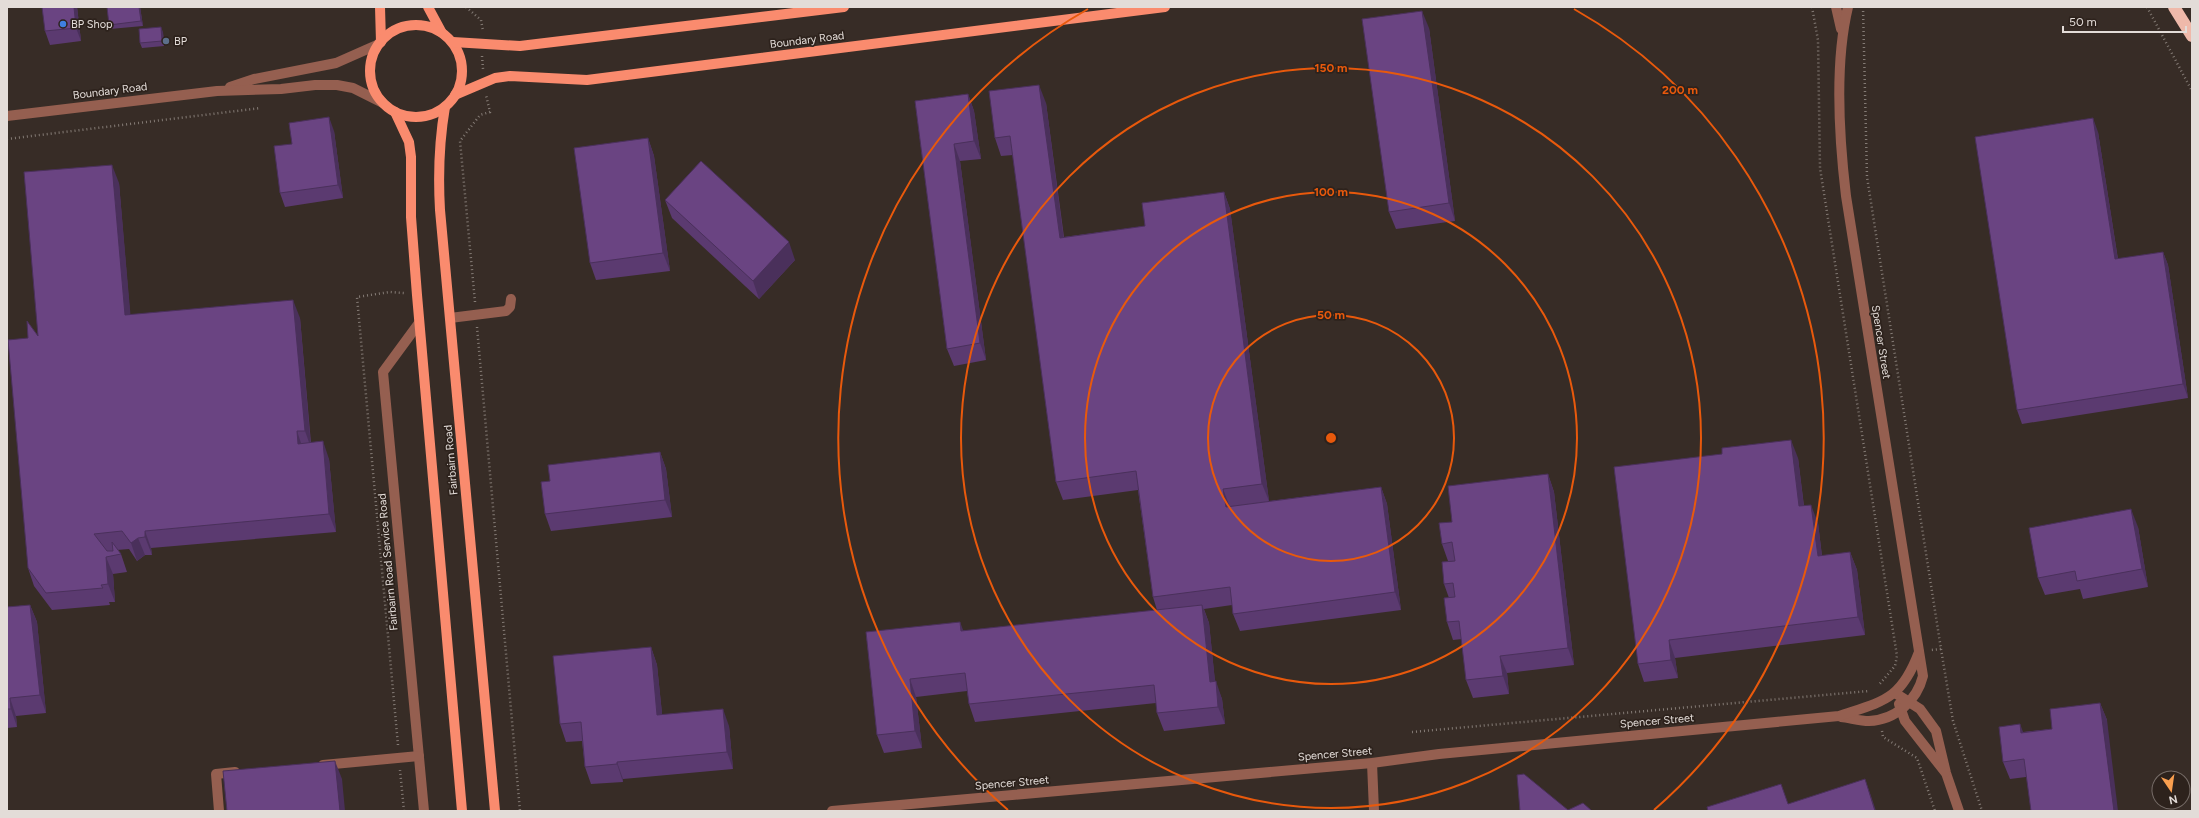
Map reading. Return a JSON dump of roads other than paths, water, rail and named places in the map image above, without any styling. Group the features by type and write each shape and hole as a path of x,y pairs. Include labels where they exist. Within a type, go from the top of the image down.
{"highway":[{"path":"2174,7 2192,36"}],"main road":[{"path":"380,7 380,43"},
{"path":"428,7 442,33"},
{"path":"453,42 520,46 844,7"},
{"name":"Boundary Road","path":"456,95 483,83 510,76 587,80 1165,7"},
{"path":"410,26 427,26 442,33 453,42 459,55 462,68 461,83 456,95 445,107 424,116 409,116 395,112 383,103 374,90 370,74 373,54 380,43 394,31 410,26"},
{"name":"Fairbairn Road","path":"445,107 440,139 438,177 495,811"},
{"name":"Fairbairn Road","path":"395,112 409,142 411,156 411,218 419,322 462,811"}],"street":[{"name":"Spencer Street","path":"1836,7 1842,33"},
{"name":"Spencer Street","path":"1839,716 1868,721 1881,719 1901,710 1909,702 1920,686 1923,676 1846,196 1840,124 1842,33 1848,7"},
{"name":"Boundary Road","path":"217,91 254,79 336,63 380,43"},
{"name":"Boundary Road","path":"7,116 217,91 336,85 353,88 383,103"},
{"path":"450,318 506,311 510,308 511,299"},
{"name":"Fairbairn Road Service Road","path":"419,322 383,372 424,811"},
{"name":"Spencer Street","path":"832,811 864,810 1372,763 1439,754 1839,716 1878,704 1895,693 1912,671 1919,652"},
{"path":"1895,693 1924,713 1936,731 1946,773 1959,811"},
{"path":"1895,693 1905,721 1946,773"},
{"path":"310,766 418,756"},
{"path":"1372,763 1374,811"},
{"path":"219,811 216,774 247,771"}],"place":[{"name":"BP Shop","path":"63,24"},
{"name":"BP","path":"166,41"}]}
